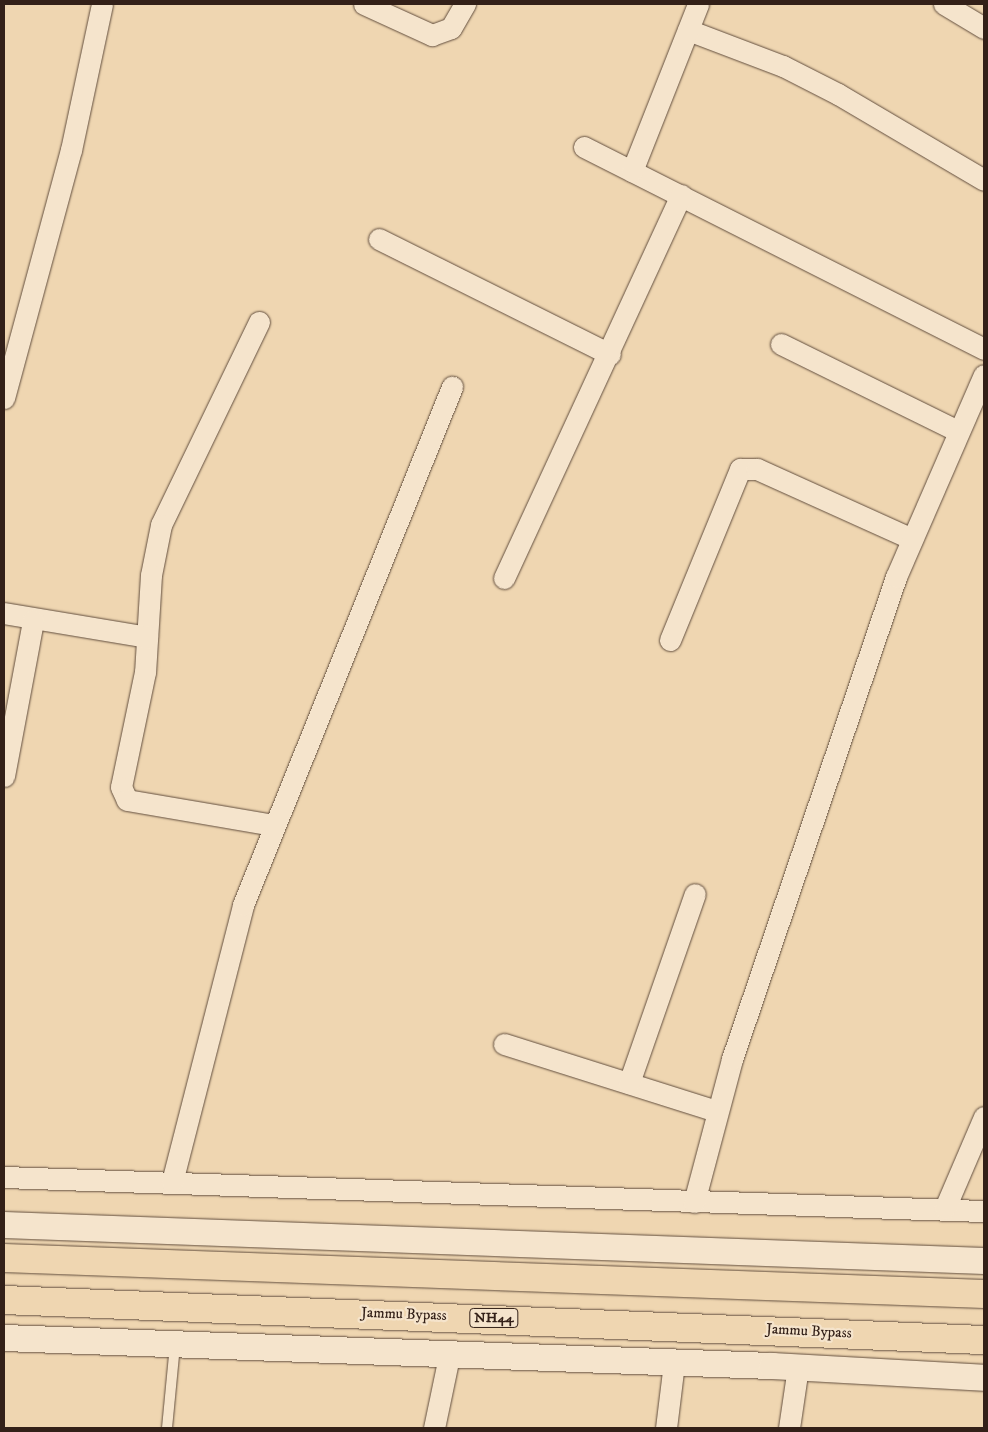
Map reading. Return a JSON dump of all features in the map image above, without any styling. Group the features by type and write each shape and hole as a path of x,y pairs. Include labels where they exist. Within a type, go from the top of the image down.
{"highway":[{"path":"4,1258 984,1294"},
{"name":"Jammu Bypass","path":"4,1300 984,1340"}],"street":[{"path":"4,398 71,150 102,4"},
{"path":"364,4 432,35 451,28 465,4"},
{"path":"632,171 698,4"},
{"path":"944,4 984,28"},
{"path":"688,30 783,66 838,94 984,180"},
{"path":"584,147 984,349"},
{"path":"504,578 610,354 681,195"},
{"path":"379,239 610,354"},
{"path":"259,322 160,525 151,575 145,672 122,773 122,794 127,800 274,825"},
{"path":"781,344 958,431"},
{"path":"694,1202 716,1111 912,539 984,375"},
{"path":"172,1182 243,905 452,387"},
{"path":"670,640 740,470 757,469 912,539"},
{"path":"4,613 33,621 147,637"},
{"path":"4,776 33,621"},
{"path":"629,1084 695,894"},
{"path":"504,1044 716,1111"},
{"path":"945,1208 984,1117"},
{"path":"4,1177 694,1202 945,1208 984,1211"},
{"path":"4,1225 984,1261"},
{"path":"4,1338 450,1356 798,1367 984,1378"},
{"path":"434,1428 450,1356"},
{"path":"666,1428 674,1363"},
{"path":"790,1428 798,1367"}],"lane":[{"path":"167,1428 175,1345"}]}
